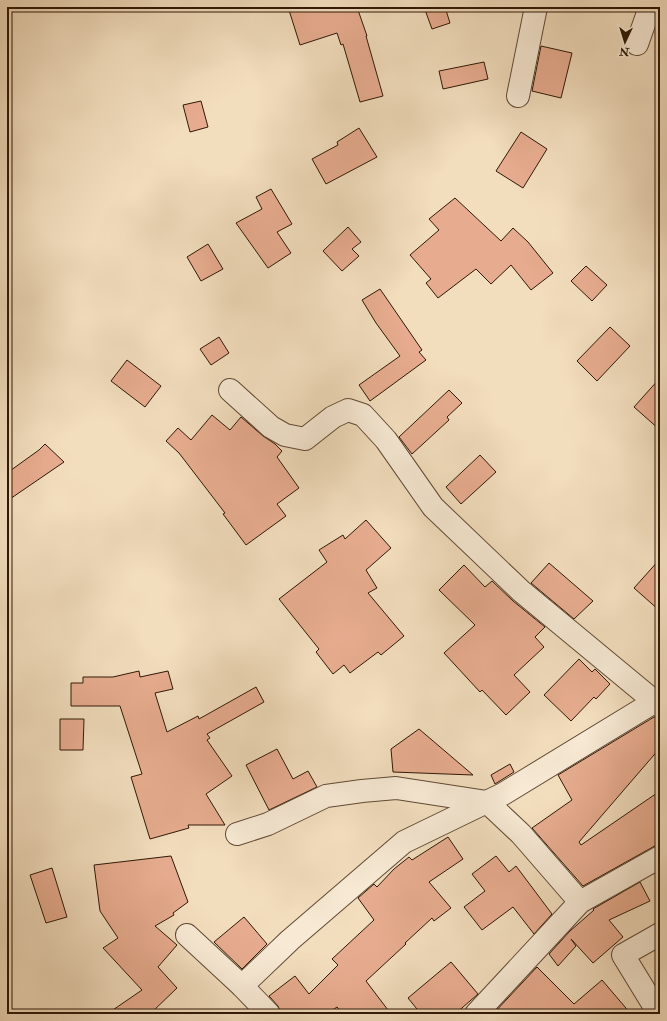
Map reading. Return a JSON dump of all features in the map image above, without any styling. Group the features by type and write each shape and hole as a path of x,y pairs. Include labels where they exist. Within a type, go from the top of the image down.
{"street":[{"path":"637,44 650,7"},
{"path":"518,96 529,11"},
{"path":"230,390 271,427 285,435 305,438 333,417 348,410 363,415 386,440 433,507 521,591 657,704 503,794 404,842 290,940 242,986"},
{"path":"237,834 268,824 326,796 362,791 396,788 487,802 521,834 580,902"},
{"path":"476,1014 580,902 660,857"},
{"path":"659,1014 623,955 660,934"},
{"path":"187,935 242,986 269,1014"}],"building":[{"path":"288,7 357,7 367,36 383,96 360,102 343,44 341,45 337,33 300,45"},
{"path":"424,7 445,7 450,23 432,29"},
{"path":"541,46 572,53 561,98 532,91"},
{"path":"484,62 488,79 443,89 439,71"},
{"path":"201,101 208,127 190,132 183,105"},
{"path":"359,128 377,157 326,184 312,159 338,145 337,142"},
{"path":"521,132 547,149 523,188 496,171"},
{"path":"271,189 292,224 277,232 291,253 268,268 236,223 262,209 256,197"},
{"path":"455,198 501,241 513,228 528,242 553,273 531,290 511,265 491,284 476,269 438,298 426,283 431,279 410,255 439,230 429,219"},
{"path":"348,227 361,242 352,249 359,256 342,271 323,251"},
{"path":"208,244 223,269 201,281 187,257"},
{"path":"586,266 607,285 592,301 571,281"},
{"path":"380,289 422,350 419,352 426,360 370,401 359,385 400,356 376,323 362,300"},
{"path":"610,327 630,346 597,381 577,361"},
{"path":"219,337 229,353 211,365 200,349"},
{"path":"127,360 161,386 145,407 111,381"},
{"path":"660,378 660,430 634,407"},
{"path":"449,390 462,403 447,417 449,420 412,454 399,437"},
{"path":"212,415 230,430 241,417 275,444 282,451 277,457 299,488 277,504 286,516 246,545 223,514 225,513 179,453 166,441 178,428 191,440"},
{"path":"45,444 64,462 7,501 7,473"},
{"path":"480,455 496,472 461,504 446,487"},
{"path":"366,520 391,548 366,570 377,588 368,593 404,636 381,655 378,652 350,673 344,665 333,674 316,652 319,649 279,599 327,562 319,550 343,535 345,539"},
{"path":"660,559 660,611 634,588"},
{"path":"549,563 593,601 574,619 531,583"},
{"path":"464,565 485,587 492,581 513,601 545,627 535,637 544,647 514,675 530,692 506,715 482,690 480,692 444,653 475,625 439,590"},
{"path":"579,659 592,672 595,669 610,684 596,699 594,697 571,721 544,695"},
{"path":"139,671 140,677 168,671 173,689 155,693 167,732 198,716 199,719 256,687 264,702 207,734 210,738 207,740 232,776 206,794 225,825 188,825 189,828 150,839 131,777 142,774 120,706 71,706 71,683 83,683 83,677 113,677"},
{"path":"654,717 660,718 660,748 579,842 581,845 660,791 660,843 583,886 532,828 572,800 558,775"},
{"path":"60,719 84,719 83,750 60,750"},
{"path":"419,729 473,775 393,772 391,749"},
{"path":"277,749 293,779 308,771 317,787 269,810 246,765"},
{"path":"510,764 514,772 495,784 491,775"},
{"path":"448,837 463,859 429,882 451,908 434,921 432,918 366,981 391,1014 343,1014 337,1007 327,1014 281,1014 278,1006 269,996 295,976 309,994 338,965 332,959 374,920 358,898 374,884 377,887 394,869 409,857 412,860"},
{"path":"171,856 188,902 173,913 174,915 155,926 177,945 158,967 177,988 150,1014 107,1014 142,990 103,948 118,938 100,911 94,865"},
{"path":"496,856 509,872 516,866 552,914 534,934 513,907 482,930 464,907 485,891 472,874"},
{"path":"52,868 67,917 46,923 30,875"},
{"path":"640,882 650,901 609,920 623,937 593,963 571,939 576,946 558,966 549,954 570,931 594,910 593,909"},
{"path":"244,917 267,944 242,969 214,942"},
{"path":"451,962 478,994 455,1014 421,1014 408,998"},
{"path":"537,967 574,1004 602,980 631,1014 493,1014"}]}
